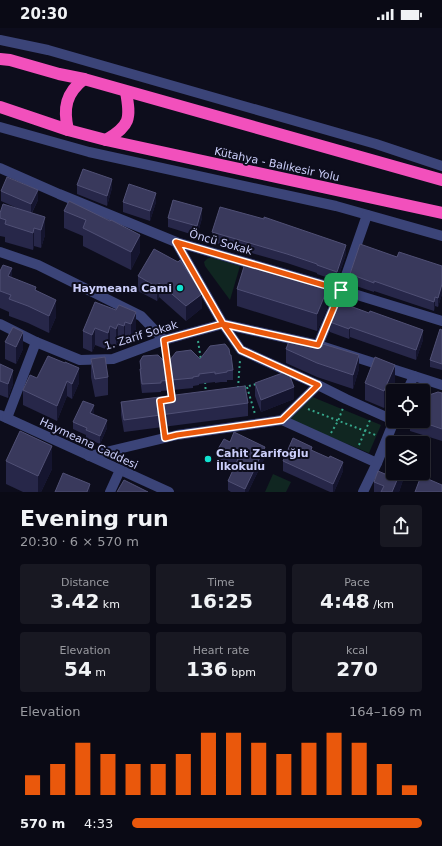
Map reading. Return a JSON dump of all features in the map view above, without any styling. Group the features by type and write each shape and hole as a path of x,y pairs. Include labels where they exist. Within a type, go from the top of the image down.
{"highway":[{"path":"0,59 10,60 59,74 84,79 442,180"},
{"path":"68,130 66,121 68,100 77,85 84,79"},
{"path":"106,140 118,134 126,125 129,113 126,92"},
{"name":"Kütahya - Balıkesir Yolu","path":"0,107 68,130 106,140 442,213"}],"street":[{"path":"0,40 56,53 376,144 442,166"},
{"path":"0,127 89,152 336,206 442,236"},
{"name":"Öncü Sokak","path":"0,168 176,242 442,321"},
{"path":"318,345 341,290 367,215"},
{"path":"176,242 223,324 241,350 386,417"},
{"path":"0,252 38,265 141,316 164,340"},
{"name":"1. Zarif Sokak","path":"0,324 36,342 80,360 113,359 164,340 223,324"},
{"path":"223,324 318,345 442,385"},
{"path":"4,417 36,342"},
{"path":"410,384 414,376"},
{"path":"282,420 318,385"},
{"name":"Haymeana Caddesi","path":"4,417 169,492"},
{"path":"89,456 177,435 282,420 377,463"},
{"path":"363,492 386,441"},
{"path":"110,492 120,470"}],"path":[{"path":"197,332 202,363"},
{"path":"164,340 168,370"},
{"path":"238,388 241,350"},
{"path":"204,378 206,394 204,394"},
{"path":"232,390 262,383"},
{"path":"166,400 172,399 170,384"},
{"path":"247,386 257,424"},
{"path":"331,434 346,399"},
{"path":"307,408 386,439"},
{"path":"358,447 374,412"}],"green space":[{"path":"211,257 240,266 230,300 205,266 204,262"},
{"path":"310,396 381,425 369,453 287,419"},
{"path":"273,474 291,482 286,492 265,492"}],"building":[{"path":"83,169 112,179 107,196 77,185"},
{"path":"7,177 38,190 31,204 1,191"},
{"path":"129,184 156,193 150,211 123,202"},
{"path":"173,200 202,208 197,226 168,218"},
{"path":"69,201 140,235 131,252 83,228 86,220 64,211"},
{"path":"3,204 45,217 41,230 34,228 33,233 5,224 6,220 0,218"},
{"path":"220,207 264,219 264,217 346,245 337,272 287,254 212,232"},
{"path":"360,244 397,257 399,252 442,266 442,284 438,298 435,297 434,302 350,274"},
{"path":"154,249 178,262 180,260 202,294 186,306 159,283 157,287 138,276"},
{"path":"246,260 297,278 327,286 327,290 317,314 237,289"},
{"path":"3,265 12,268 8,276 36,287 35,290 56,300 49,316 9,299 11,295 0,291 0,271"},
{"path":"95,302 116,310 119,305 136,312 131,324 125,322 124,326 118,324 116,329 110,326 108,333 95,328 92,335 83,331"},
{"path":"339,302 369,313 370,311 423,330 416,350 350,327 349,329 330,322"},
{"path":"13,327 23,332 16,347 5,342"},
{"path":"440,329 442,330 442,364 430,360"},
{"path":"291,336 322,347 323,344 359,355 353,375 317,363 286,349"},
{"path":"225,344 231,355 233,370 215,374 215,372 199,374 199,376 193,378 161,381 161,383 142,384 140,361 143,356 158,355 167,364 176,352 191,350 200,359 210,346"},
{"path":"48,356 79,368 72,384 67,381 57,406 23,390 30,375 37,378"},
{"path":"105,357 108,377 95,379 91,359"},
{"path":"375,357 395,365 384,391 365,383"},
{"path":"0,364 13,370 8,384 0,381"},
{"path":"288,371 294,387 261,400 255,383"},
{"path":"245,386 248,403 124,420 121,402"},
{"path":"438,392 442,393 442,429 430,425 430,395"},
{"path":"83,401 94,405 90,413 107,420 100,436 73,422"},
{"path":"20,431 52,446 38,476 6,461"},
{"name":"Cahit Zarifoğlu İlkokulu","path":"234,432 265,447 245,489 228,481 238,459 218,449 224,439 230,442"},
{"path":"293,438 312,447 311,450 343,462 333,484 283,461"},
{"path":"378,471 385,474 386,471 386,480 397,480 392,492 381,492 384,486 374,482"},
{"path":"63,473 90,484 87,492 55,492"},
{"path":"124,480 148,492 117,492"},
{"path":"420,480 430,480 442,485 442,492 415,492"}],"place":[{"name":"Haymeana Cami","path":"180,288"},
{"name":"Cahit Zarifoğlu İlkokulu","path":"208,459"}],"route":[{"path":"341,290 176,242 223,324 241,350 318,385 282,420 165,438 160,401 172,399 164,340 223,324 318,345 341,290"}]}
